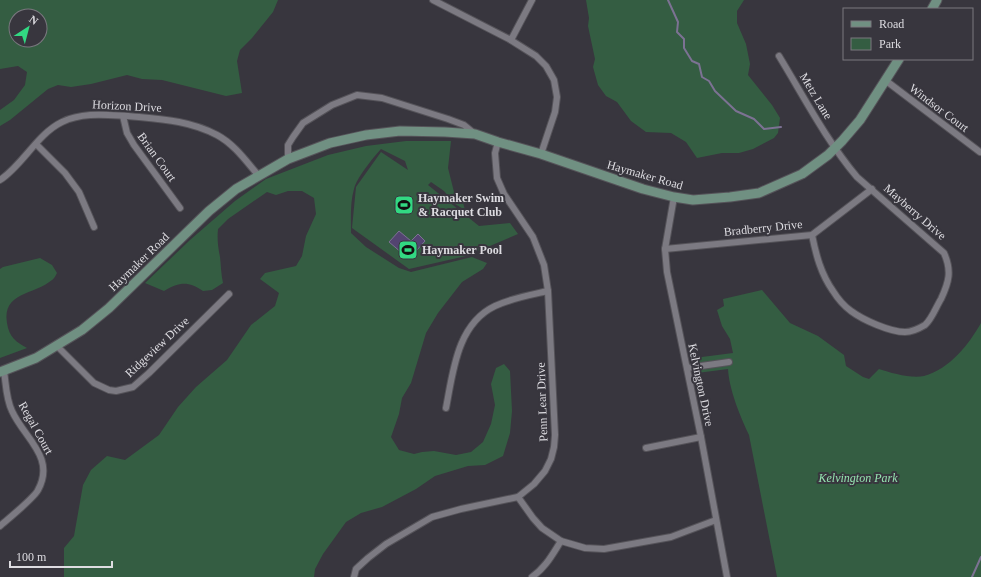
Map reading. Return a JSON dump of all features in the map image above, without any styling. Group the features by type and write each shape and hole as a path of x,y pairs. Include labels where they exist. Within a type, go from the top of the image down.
{"main road":[{"name":"Haymaker Road","path":"2,372 36,358 82,330 109,308 209,211 236,189 288,158 330,143 366,135 400,131 475,134 541,154 642,189 674,197 694,200 759,193 802,174 835,149 860,120 898,60"}],"street":[{"path":"432,0 511,40 536,56 546,66 554,80 557,97 555,112 541,154"},
{"path":"511,40 532,0"},
{"name":"Metz Lane","path":"779,56 835,149"},
{"name":"Windsor Court","path":"885,80 980,152"},
{"name":"Haymaker Road","path":"288,158 288,145 303,123 332,105 357,95 382,98 448,119 464,125 475,134"},
{"name":"Horizon Drive","path":"0,180 10,173 50,130 62,122 81,116 97,114 170,119 202,128 218,136 235,148 258,175"},
{"name":"Brian Court","path":"123,116 127,132 134,145 180,208"},
{"name":"Penn Lear Drive","path":"354,577 356,569 386,544 432,517 518,497 534,484 545,471 551,459 555,435 548,291 544,265 533,237 504,194 497,178 495,153 498,142"},
{"path":"36,144 65,173 79,192 94,227"},
{"name":"Mayberry Drive","path":"812,235 816,257 826,280 841,302 852,312 871,322 895,331 906,332 926,324 932,316 947,287 950,274 948,262 944,253 857,177 835,149"},
{"name":"Bradberry Drive","path":"665,249 812,235 872,189"},
{"name":"Kelvington Drive","path":"674,197 665,249 667,272 701,437 727,577"},
{"path":"446,408 458,353 466,333 478,318 493,307 513,299 548,291"},
{"name":"Ridgeview Drive","path":"57,346 94,383 109,390 116,391 133,387 229,294"},
{"path":"686,368 729,362"},
{"name":"Regal Court","path":"0,526 38,492 44,476 44,464 40,455 12,410 2,372"},
{"path":"646,448 701,437"},
{"path":"518,497 542,528 560,541 585,548 604,549 671,536 716,520"},
{"path":"532,577 540,572 548,563 560,541"}],"green space":[{"path":"0,0 278,0 273,12 240,50 237,61 242,93 226,96 162,80 142,79 127,75 91,84 71,87 58,85 48,89 10,120 0,126 0,110 14,100 25,85 27,72 18,66 0,69"},
{"path":"586,0 744,0 737,11 737,23 746,44 750,64 748,75 772,105 780,118 778,133 774,138 753,149 739,153 722,153 697,158 686,142 671,133 646,132 631,121 617,102 606,96 598,85 593,67 595,59 588,26 589,18"},
{"path":"406,141 451,141 448,168 454,192 462,199 465,210 455,204 444,191 431,182 428,185 479,226 510,223 518,234 466,256 409,269 352,228 356,187 381,152 408,170 405,161 381,149 362,173 356,184 353,194 351,233 366,247 399,268 411,272 472,257 487,263 483,269 462,282 438,313 426,333 411,383 402,398 399,414 391,437 399,450 414,454 434,451 456,455 471,452 483,442 491,424 495,405 491,384 496,368 504,364 510,371 512,411 510,433 503,456 485,465 468,466 435,476 416,489 382,507 361,513 346,522 323,554 315,569 314,577 64,577 64,548 74,536 83,485 91,470 107,456 125,460 159,435 178,407 196,387 227,360 251,325 275,306 279,293 260,279 265,273 296,266 302,256 306,236 316,214 314,198 302,191 288,191 276,195 267,192 228,219 218,229 218,243 223,283 212,290 203,291 188,284 179,284 164,291 145,283 190,240 235,201 266,179 328,155 366,146"},
{"path":"40,258 52,265 57,273 55,277 45,285 14,300 9,305 7,313 9,332 16,341 27,348 0,358 0,269"},
{"name":"Kelvington Park","path":"762,290 790,323 818,336 844,355 846,366 863,377 869,379 879,369 895,374 914,377 933,373 942,368 958,355 971,339 981,323 981,577 777,577 749,435 733,394 728,369 697,373 694,358 733,353 730,339 722,326 717,310 724,306 723,299"}],"shaded area":[{"name":"Haymaker Pool","path":"399,231 411,241 418,234 425,241 409,259 389,242"}],"waterway":[{"path":"668,0 678,22 677,32 684,39 684,48 692,61 699,64 702,77 709,81 715,91 736,111 754,119 764,129 781,127"},
{"path":"972,577 981,557"}],"place":[{"name":"Haymaker Swim & Racquet Club","path":"404,205"},
{"name":"Haymaker Pool","path":"408,250"}]}
